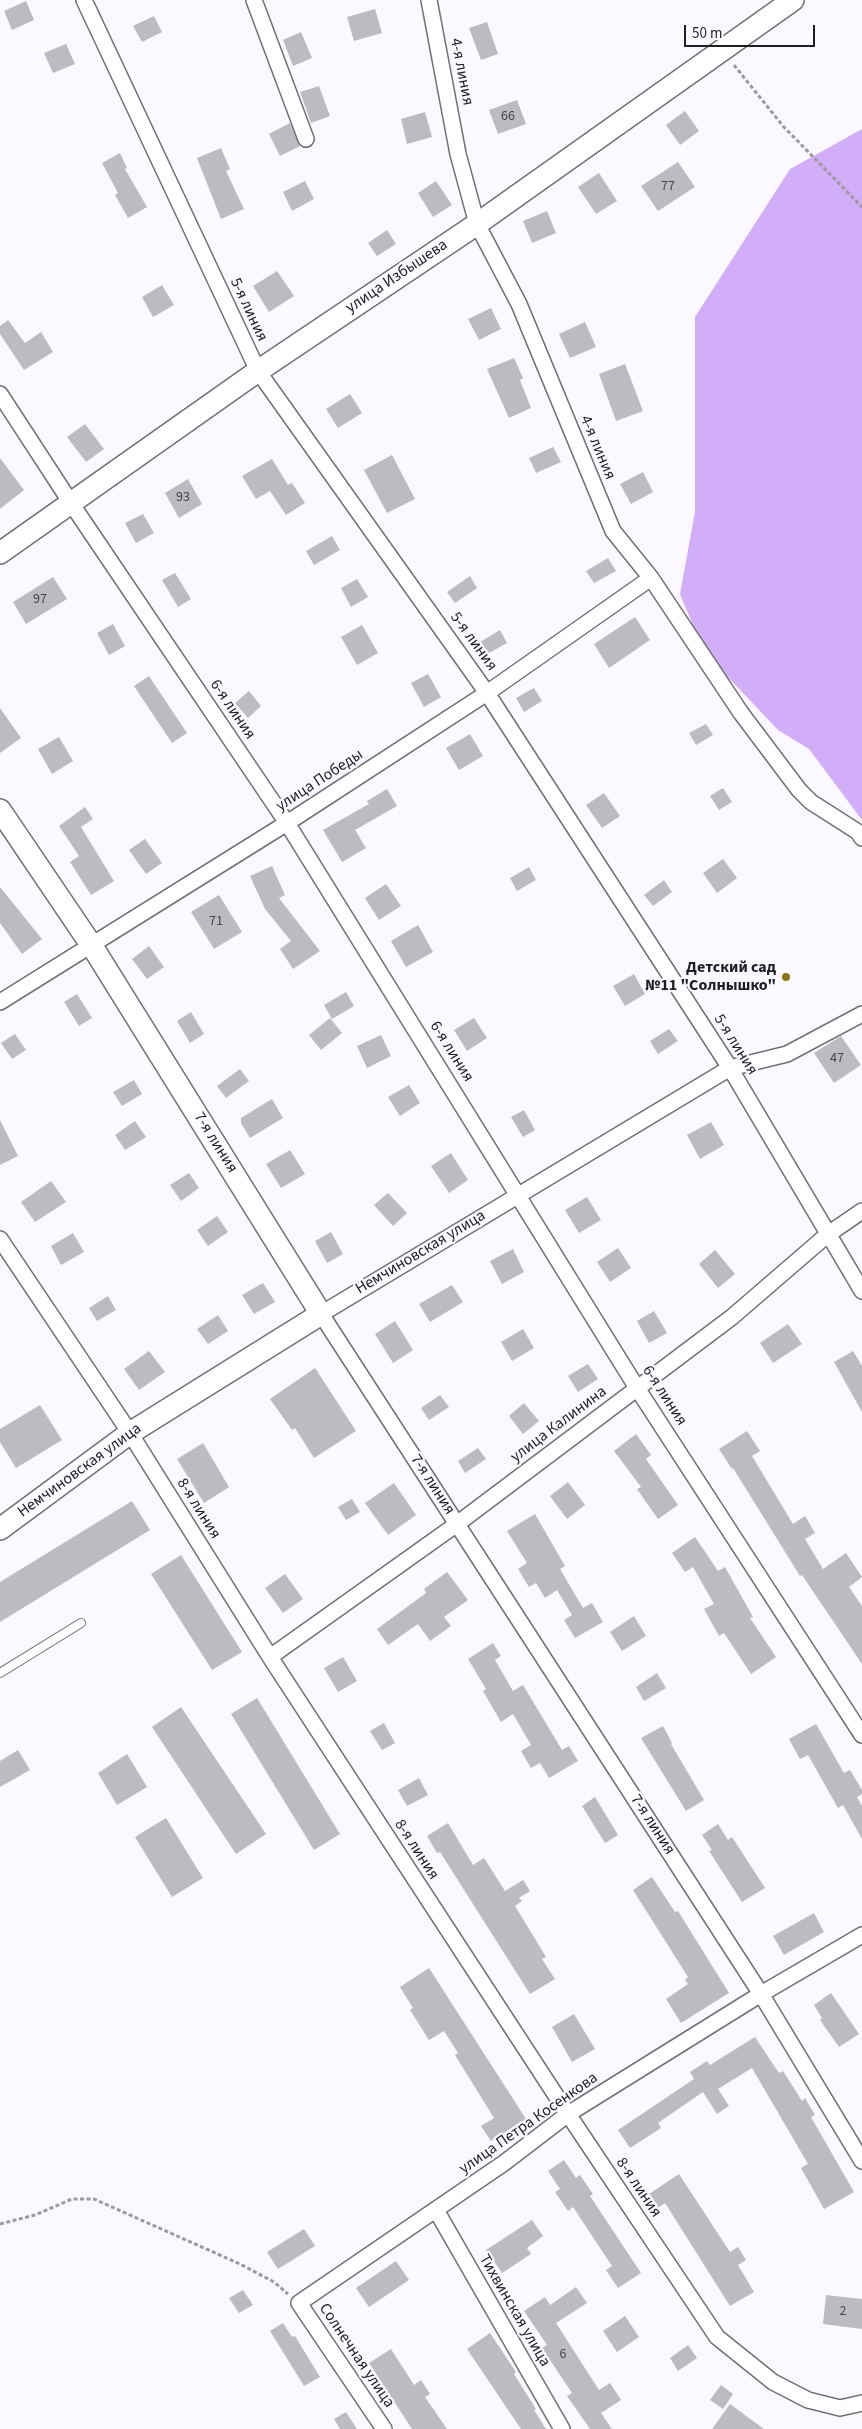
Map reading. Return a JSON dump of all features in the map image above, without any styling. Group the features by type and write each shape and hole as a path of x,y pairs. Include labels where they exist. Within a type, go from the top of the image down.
{"main road":[{"name":"улица Избышева","path":"0,553 258,371 476,224 793,0"},
{"name":"7-я линия","path":"0,810 92,946 321,1314"},
{"name":"Немчиновская улица","path":"0,1529 130,1433 321,1314"}],"street":[{"name":"5-я линия","path":"84,0 258,371 487,693 730,1068 827,1235 862,1291"},
{"path":"254,0 306,138"},
{"name":"4-я линия","path":"429,0 458,154 476,224 518,304 613,531 651,578 741,712 799,790 811,802 858,832 862,838"},
{"name":"6-я линия","path":"0,394 71,503 287,823 637,1388 862,1735"},
{"name":"улица Победы","path":"0,1002 287,823 487,693 651,578"},
{"name":"Немчиновская улица","path":"321,1314 730,1068 787,1054 862,1014"},
{"name":"улица Калинина","path":"270,1657 457,1524 732,1317 827,1235 862,1211"},
{"name":"8-я линия","path":"0,1239 130,1433 270,1657 568,2114 717,2337 773,2382 808,2400 840,2408 862,2403"},
{"name":"7-я линия","path":"321,1314 761,1994 862,2161"},
{"name":"улица Петра Косенкова","path":"299,2303 504,2163 568,2114 761,1994 862,1935"},
{"name":"Тихвинская улица","path":"436,2210 562,2429"},
{"name":"Солнечная улица","path":"299,2303 384,2429"}],"lane":[{"path":"0,1673 81,1623"}],"path":[{"path":"722,50 783,126 862,207"},
{"path":"0,2224 35,2215 72,2199 94,2199 240,2264 274,2282 299,2303"}],"shaded area":[{"path":"862,129 862,820 809,749 778,730 725,674 695,630 680,594 695,512 695,317 790,169"}],"building":[{"path":"26,1 34,20 12,30 4,11"},
{"path":"375,9 382,33 354,41 347,17"},
{"path":"154,16 162,32 142,42 133,26"},
{"path":"487,22 498,54 481,60 469,28"},
{"path":"301,32 312,58 293,66 283,40"},
{"path":"66,44 75,64 53,73 44,53"},
{"path":"319,86 330,116 311,123 300,92"},
{"path":"517,100 526,124 498,134 489,110"},
{"path":"685,111 699,131 680,145 666,125"},
{"path":"425,112 432,137 407,144 401,119"},
{"path":"290,123 300,146 280,156 269,134"},
{"path":"221,148 230,169 226,171 244,209 221,219 197,158"},
{"path":"120,153 127,168 125,169 147,207 128,218 115,195 118,193 102,163"},
{"path":"678,162 695,187 658,211 641,186"},
{"path":"599,173 617,201 596,214 578,187"},
{"path":"305,181 314,199 292,211 283,192"},
{"path":"436,181 452,205 433,217 418,193"},
{"path":"547,211 556,233 532,243 523,221"},
{"path":"387,230 396,244 377,256 368,243"},
{"path":"277,271 294,296 269,312 253,286"},
{"path":"162,285 174,305 153,317 142,297"},
{"path":"491,308 501,329 479,340 468,319"},
{"path":"8,320 25,343 41,332 53,352 24,370 0,334 0,326"},
{"path":"585,322 596,347 570,358 559,334"},
{"path":"514,358 523,378 520,380 531,408 509,418 487,369"},
{"path":"625,364 643,411 616,421 599,374"},
{"path":"350,394 362,413 338,428 326,409"},
{"path":"85,424 104,449 86,462 67,437"},
{"path":"553,447 561,462 536,473 529,458"},
{"path":"392,455 415,499 387,513 364,470"},
{"path":"0,458 24,490 0,509"},
{"path":"272,459 288,485 292,483 305,503 286,515 270,491 256,499 242,476"},
{"path":"643,472 653,492 631,504 620,484"},
{"path":"188,479 202,504 179,518 165,493"},
{"path":"143,514 154,533 136,543 125,523"},
{"path":"332,536 340,550 314,565 306,551"},
{"path":"608,558 616,571 594,583 586,571"},
{"path":"175,573 191,599 178,607 162,580"},
{"path":"470,576 477,588 455,603 447,592"},
{"path":"53,577 67,599 26,624 13,602"},
{"path":"357,579 368,597 351,607 341,588"},
{"path":"635,617 650,640 609,668 594,644"},
{"path":"113,624 125,646 109,655 97,633"},
{"path":"362,625 378,653 357,665 341,637"},
{"path":"500,630 507,643 487,654 480,642"},
{"path":"428,674 441,697 424,707 411,683"},
{"path":"149,676 187,733 172,743 134,686"},
{"path":"534,688 542,701 524,712 516,698"},
{"path":"249,691 261,706 248,718 235,703"},
{"path":"0,708 21,738 0,753"},
{"path":"706,724 713,735 696,745 689,733"},
{"path":"470,734 483,756 459,770 446,748"},
{"path":"59,737 73,761 52,774 38,749"},
{"path":"723,788 732,802 719,810 710,796"},
{"path":"387,789 397,806 355,830 366,848 342,862 323,830 369,804 367,801"},
{"path":"604,793 620,816 602,828 586,805"},
{"path":"85,807 93,819 81,827 114,881 91,895 70,862 79,856 59,826"},
{"path":"145,839 162,863 146,874 129,850"},
{"path":"723,859 737,878 717,893 703,873"},
{"path":"272,866 285,895 279,898 320,951 293,969 280,949 291,941 265,909 250,876"},
{"path":"529,867 536,880 517,891 510,878"},
{"path":"664,880 672,892 653,906 644,895"},
{"path":"386,884 401,906 379,920 365,898"},
{"path":"0,887 42,939 22,954 0,923"},
{"path":"219,895 242,932 214,949 191,912"},
{"path":"418,925 433,952 406,967 391,941"},
{"path":"149,946 164,967 147,979 132,959"},
{"path":"634,974 645,994 625,1006 613,986"},
{"path":"346,992 354,1006 332,1019 324,1005"},
{"path":"77,994 92,1018 79,1026 64,1002"},
{"path":"191,1012 204,1034 190,1043 177,1021"},
{"path":"330,1018 342,1033 321,1050 309,1035"},
{"path":"474,1018 487,1038 467,1051 454,1030"},
{"path":"669,1029 678,1041 658,1054 650,1041"},
{"path":"15,1034 26,1050 12,1059 1,1043"},
{"path":"381,1035 391,1056 367,1068 357,1046"},
{"path":"841,1036 861,1065 834,1083 814,1053"},
{"path":"240,1069 249,1081 226,1098 217,1086"},
{"path":"134,1080 142,1094 122,1106 113,1092"},
{"path":"409,1085 420,1103 400,1116 388,1097"},
{"path":"272,1099 283,1118 250,1138 241,1123 241,1118"},
{"path":"524,1110 535,1130 523,1137 511,1117"},
{"path":"0,1120 18,1156 0,1165"},
{"path":"135,1121 146,1137 125,1150 115,1135"},
{"path":"711,1122 724,1145 700,1159 687,1135"},
{"path":"290,1150 305,1174 281,1188 266,1164"},
{"path":"451,1153 468,1180 449,1193 431,1166"},
{"path":"189,1173 199,1188 181,1201 170,1185"},
{"path":"51,1181 66,1202 35,1222 21,1202"},
{"path":"388,1193 407,1213 393,1226 374,1205"},
{"path":"587,1197 601,1220 579,1233 565,1210"},
{"path":"217,1216 228,1232 208,1246 197,1230"},
{"path":"331,1232 343,1254 327,1263 315,1241"},
{"path":"73,1233 84,1252 61,1265 51,1246"},
{"path":"618,1248 631,1268 610,1282 597,1262"},
{"path":"513,1249 524,1272 502,1284 490,1261"},
{"path":"715,1250 735,1274 718,1288 699,1264"},
{"path":"263,1283 275,1302 254,1314 242,1295"},
{"path":"452,1285 463,1302 430,1322 419,1304"},
{"path":"108,1296 116,1310 97,1321 89,1308"},
{"path":"654,1311 667,1333 649,1343 637,1321"},
{"path":"218,1315 228,1331 208,1344 197,1329"},
{"path":"395,1321 413,1350 393,1363 375,1334"},
{"path":"788,1324 802,1344 773,1363 760,1343"},
{"path":"523,1329 534,1348 512,1361 501,1342"},
{"path":"149,1351 165,1372 139,1390 124,1369"},
{"path":"853,1351 862,1366 862,1412 834,1362"},
{"path":"588,1364 598,1379 578,1392 568,1376"},
{"path":"315,1368 356,1431 314,1458 295,1428 292,1430 270,1399"},
{"path":"440,1395 449,1407 429,1420 421,1408"},
{"path":"524,1403 539,1421 523,1434 509,1416"},
{"path":"40,1405 62,1440 16,1468 0,1442 0,1429"},
{"path":"747,1431 760,1451 752,1456 793,1524 805,1516 815,1533 805,1539 823,1569 846,1553 862,1577 849,1587 862,1606 862,1664 802,1575 800,1576 733,1468 719,1449"},
{"path":"636,1434 651,1455 646,1459 678,1505 658,1519 637,1489 641,1487 614,1451"},
{"path":"203,1443 229,1487 204,1503 177,1459"},
{"path":"478,1448 486,1459 465,1473 458,1461"},
{"path":"568,1482 585,1505 567,1519 550,1496"},
{"path":"394,1483 416,1515 388,1535 365,1503"},
{"path":"352,1499 360,1512 346,1520 338,1507"},
{"path":"132,1501 150,1530 0,1622 0,1582"},
{"path":"535,1514 565,1566 560,1569 583,1608 592,1603 603,1622 575,1638 564,1620 572,1615 557,1590 545,1598 536,1583 529,1587 518,1569 527,1563 507,1531"},
{"path":"695,1537 718,1571 725,1567 753,1617 750,1618 776,1657 751,1674 724,1633 719,1636 704,1609 714,1604 693,1567 685,1572 672,1553"},
{"path":"181,1555 242,1652 212,1670 151,1574"},
{"path":"447,1572 468,1600 444,1617 451,1626 430,1641 418,1624 388,1645 377,1629 426,1593 424,1589"},
{"path":"285,1574 303,1599 283,1613 265,1588"},
{"path":"634,1616 646,1636 622,1651 610,1632"},
{"path":"493,1643 501,1656 495,1660 513,1691 523,1685 562,1750 569,1746 578,1761 549,1778 540,1763 531,1768 521,1751 531,1745 513,1714 501,1722 483,1691 486,1689 468,1659"},
{"path":"343,1657 357,1681 338,1692 324,1668"},
{"path":"657,1673 666,1688 644,1701 636,1687"},
{"path":"257,1698 340,1834 314,1850 231,1714"},
{"path":"181,1707 266,1834 236,1854 152,1727"},
{"path":"384,1723 395,1743 382,1750 370,1731"},
{"path":"816,1724 844,1773 850,1770 862,1790 862,1794 857,1797 862,1806 862,1839 843,1805 838,1808 808,1755 800,1759 789,1739"},
{"path":"663,1726 671,1744 704,1800 686,1811 641,1738"},
{"path":"18,1750 30,1770 0,1787 0,1761"},
{"path":"127,1754 147,1787 117,1805 98,1773"},
{"path":"419,1778 428,1795 407,1806 398,1790"},
{"path":"595,1797 618,1835 605,1843 582,1806"},
{"path":"166,1818 203,1878 172,1897 135,1837"},
{"path":"448,1823 473,1865 484,1858 505,1891 523,1880 530,1891 519,1898 522,1901 515,1906 546,1957 542,1959 555,1979 530,1994 440,1852 437,1853 427,1836"},
{"path":"718,1824 728,1840 732,1837 765,1888 742,1902 709,1851 712,1850 702,1835"},
{"path":"652,1877 675,1912 678,1911 729,1993 681,2023 666,1999 688,1984 685,1980 688,1977 633,1890"},
{"path":"814,1913 824,1932 784,1955 773,1936"},
{"path":"429,1968 526,2119 491,2141 481,2126 494,2118 455,2055 458,2053 444,2031 429,2040 410,2010 413,2008 400,1987"},
{"path":"831,1993 859,2034 839,2047 820,2020 822,2018 814,2005"},
{"path":"574,2014 595,2049 572,2062 552,2027"},
{"path":"755,2037 779,2073 783,2071 802,2101 805,2098 815,2115 811,2117 854,2192 824,2209 801,2168 808,2164 752,2068 718,2089 729,2106 717,2114 703,2092 658,2123 661,2128 630,2148 618,2130 694,2079 690,2072 707,2061 710,2065"},
{"path":"564,2160 576,2178 580,2175 593,2194 590,2196 641,2273 618,2288 606,2270 612,2266 573,2207 568,2211 555,2192 560,2189 548,2171"},
{"path":"679,2174 730,2252 738,2247 746,2260 738,2265 754,2292 730,2306 665,2203 658,2208 649,2194"},
{"path":"532,2220 543,2236 527,2248 531,2254 502,2273 486,2250"},
{"path":"304,2229 315,2246 278,2269 267,2252"},
{"path":"396,2261 409,2280 369,2307 356,2288"},
{"path":"576,2287 587,2303 556,2323 599,2390 610,2383 621,2400 601,2413 612,2429 590,2429 567,2396 572,2393 542,2348 547,2345 524,2311 545,2297 550,2305"},
{"path":"243,2290 253,2305 239,2313 229,2298"},
{"path":"826,2295 862,2299 862,2329 823,2324"},
{"path":"625,2316 639,2337 617,2352 603,2331"},
{"path":"283,2323 292,2337 295,2336 320,2377 304,2386 270,2331"},
{"path":"490,2333 516,2372 514,2374 546,2429 521,2429 467,2349"},
{"path":"688,2345 697,2358 678,2371 670,2358"},
{"path":"391,2349 414,2385 421,2380 430,2394 425,2397 447,2429 412,2429 369,2363"},
{"path":"721,2385 733,2394 723,2409 710,2400"},
{"path":"730,2404 764,2429 712,2429"},
{"path":"346,2412 357,2429 340,2429 334,2419"}],"place":[{"name":"Детский сад №11 \"Солнышко\"","path":"786,977"}]}
